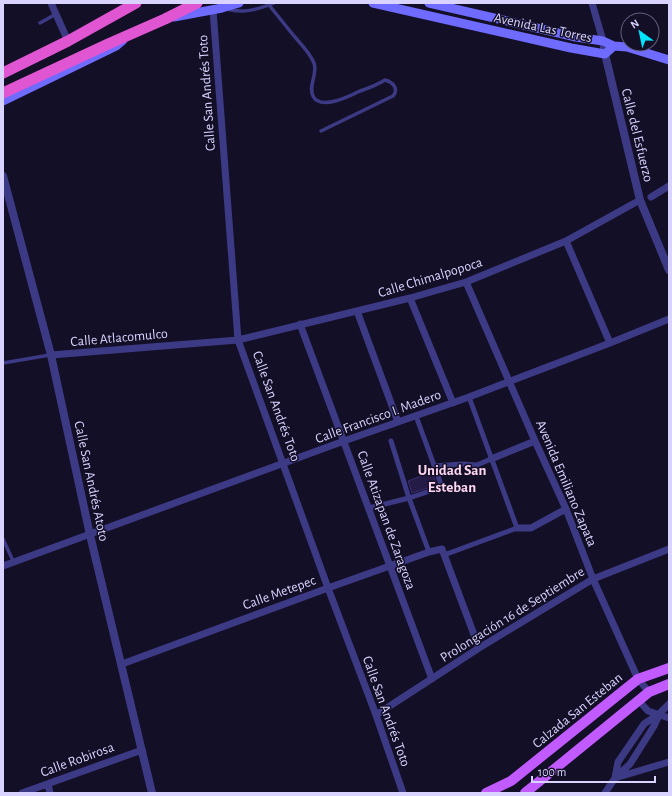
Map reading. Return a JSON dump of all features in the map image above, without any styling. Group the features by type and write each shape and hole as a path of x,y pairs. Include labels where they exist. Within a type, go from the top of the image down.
{"highway":[{"path":"3,73 68,41 136,3"},
{"path":"3,93 197,3"}],"main road":[{"path":"165,19 217,9 239,3"},
{"name":"Avenida Las Torres","path":"373,3 384,4 436,18 605,54"},
{"name":"Avenida Las Torres","path":"429,3 576,37 603,41 614,46 627,47 669,60"},
{"path":"3,101 116,46 129,34"},
{"path":"605,54 614,46"},
{"name":"Calzada San Esteban","path":"486,793 511,781 638,679 669,668"},
{"path":"525,793 628,710 648,692 669,684"},
{"path":"617,696 628,710"}],"street":[{"path":"51,3 68,41"},
{"name":"Calle del Esfuerzo","path":"592,3 603,41 640,200 669,270"},
{"path":"436,18 440,5"},
{"name":"Calle San Andrés Toto","path":"217,9 238,340 376,715 403,793"},
{"name":"Avenida Las Torres","path":"476,27 480,15"},
{"name":"Calle San Andrés Atoto","path":"3,176 51,355 90,535 152,793"},
{"path":"651,197 669,186"},
{"name":"Calle Chimalpopoca","path":"238,340 410,298 466,282 566,241 640,200"},
{"path":"566,241 610,343"},
{"name":"Avenida Emiliano Zapata","path":"466,282 566,509 593,578 638,679 648,692"},
{"path":"410,298 453,403"},
{"path":"357,311 398,422"},
{"name":"Calle Francisco I. Madero","path":"3,566 510,382 669,319"},
{"name":"Calle Atizapan de Zaragoza","path":"300,324 432,679"},
{"name":"Calle Atlacomulco","path":"51,355 238,340"},
{"path":"469,397 517,528"},
{"path":"369,508 409,498 442,487 416,416"},
{"path":"391,441 409,498 429,552 442,549 479,648"},
{"path":"434,466 462,464 477,465 535,441"},
{"path":"444,555 517,528 531,528 566,509"},
{"name":"Prolongación 16 de Septiembre","path":"376,715 479,648 593,578 669,549"},
{"name":"Calle Metepec","path":"122,664 429,552"},
{"path":"638,700 648,711 669,718"},
{"path":"615,778 618,762 644,724 659,714 669,704"},
{"path":"605,793 615,778 630,764 654,726 659,714"},
{"name":"Calle Robirosa","path":"22,793 142,750"},
{"path":"615,778 669,762"},
{"path":"501,793 511,781"},
{"path":"48,784 50,793"}],"lane":[{"path":"217,9 246,11 263,8 274,3"},
{"path":"269,5 310,55 314,64 315,76 312,95 315,100 320,102 340,100 385,80 394,85 396,90 393,96 321,131"},
{"path":"40,23 56,14"},
{"name":"Calle Atlacomulco","path":"3,363 51,355"},
{"path":"3,539 14,562"}],"building":[{"path":"432,472 437,485 412,493 408,481"}],"district":[{"name":"Unidad San Esteban","path":"452,478"}]}
